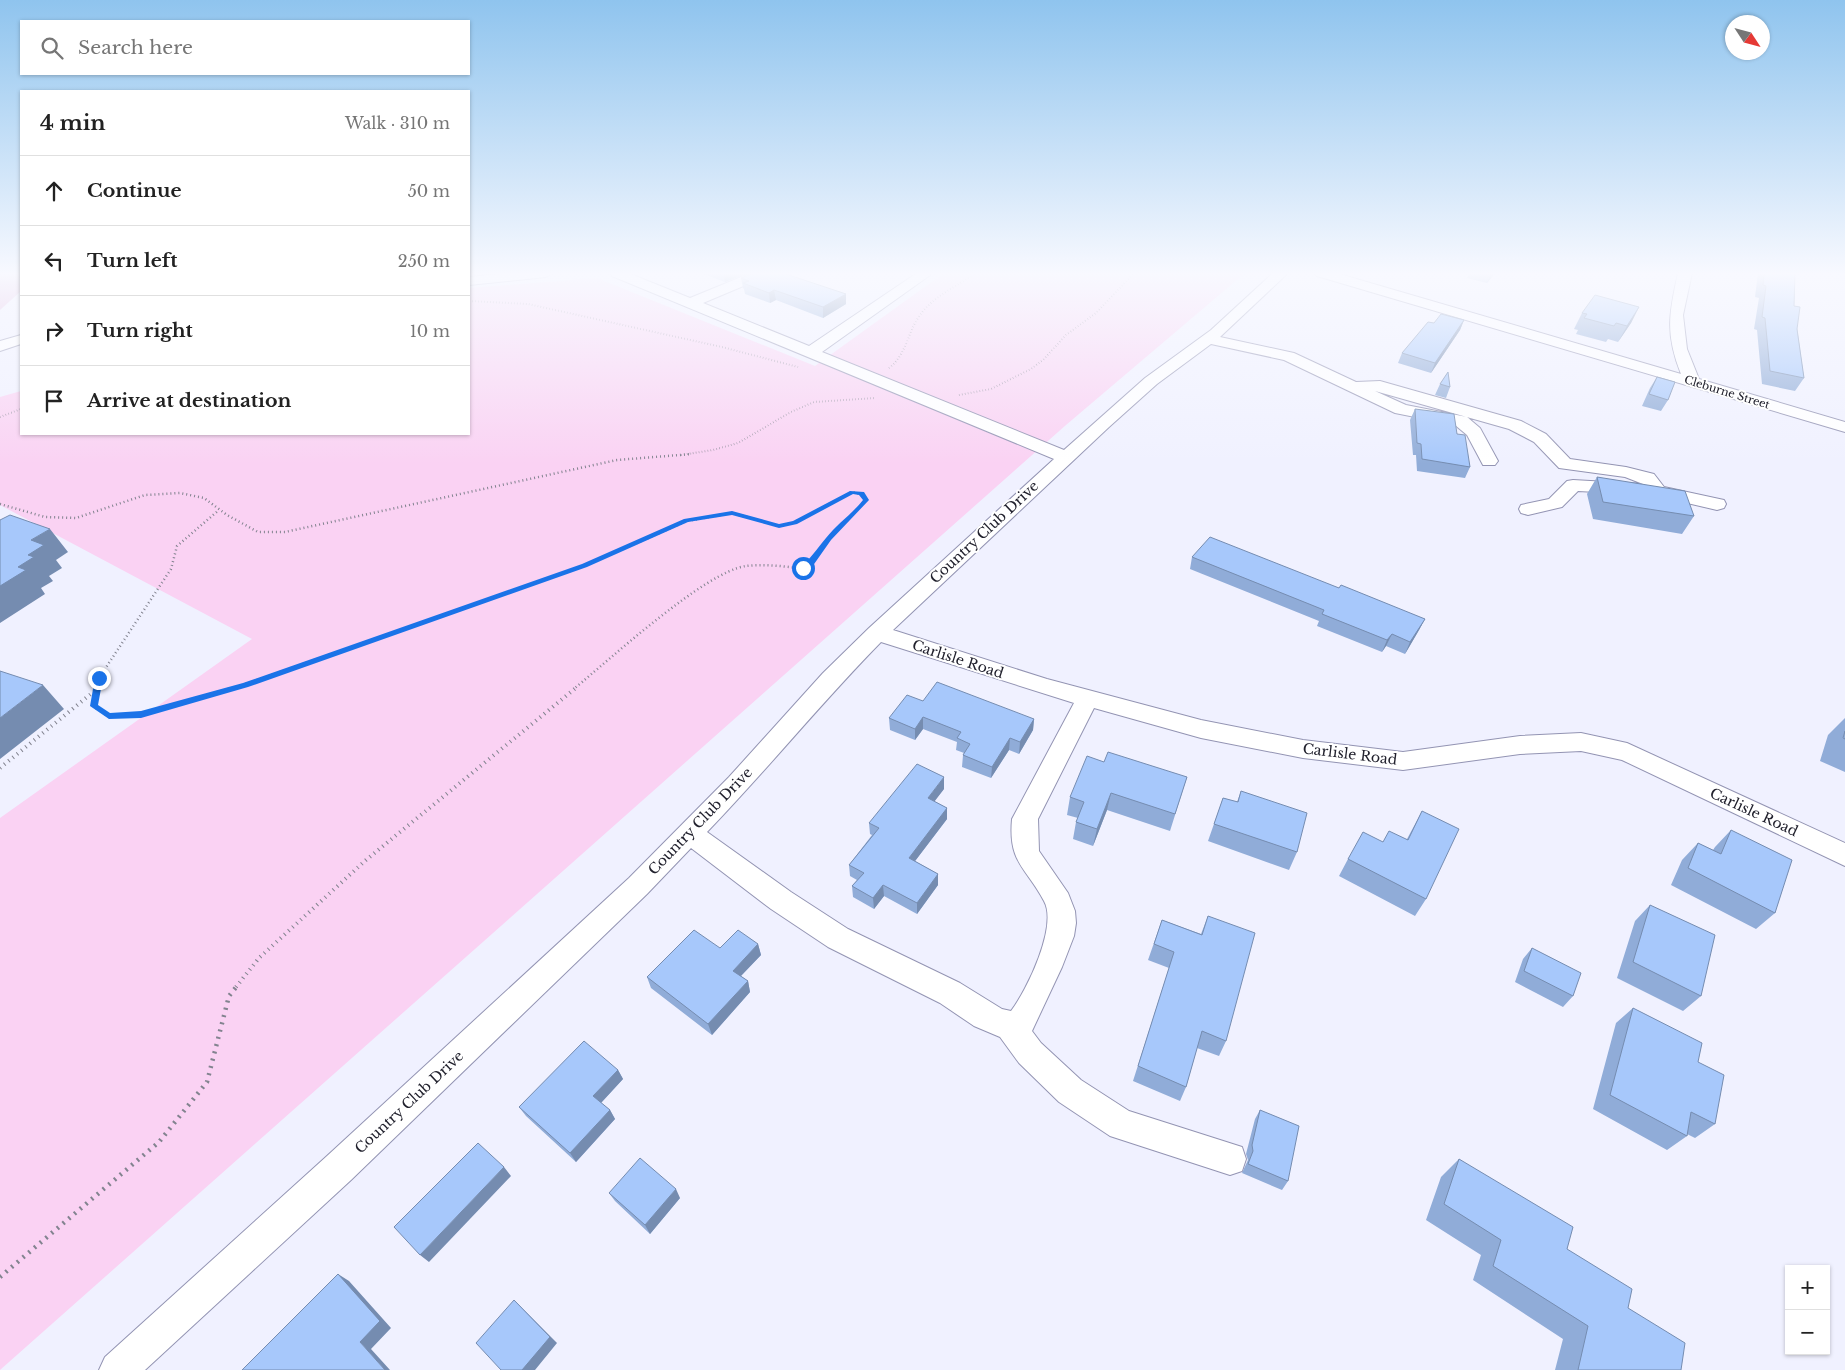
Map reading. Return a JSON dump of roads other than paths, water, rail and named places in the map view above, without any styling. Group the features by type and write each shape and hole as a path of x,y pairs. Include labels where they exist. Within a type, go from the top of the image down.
{"street":[{"path":"771,337 1065,457"},
{"path":"810,353 833,337"},
{"name":"Country Club Drive","path":"118,1370 339,1168 638,886 876,633 1065,457 1150,381 1210,337"},
{"name":"Cleburne Street","path":"1539,337 1845,427"},
{"path":"1678,337 1679,349 1692,382"},
{"path":"0,346 20,339"},
{"path":"1208,339 1289,356 1401,409 1461,421 1474,432 1489,461"},
{"path":"1354,388 1362,385 1380,386 1515,425 1540,438 1565,464 1573,485"},
{"path":"1565,464 1626,472 1648,478 1657,490"},
{"path":"1528,509 1555,502 1573,485 1657,490 1717,504"},
{"name":"Carlisle Road","path":"876,633 1088,698 1201,728 1303,749 1403,761 1520,745 1581,742 1627,752 1845,855"},
{"path":"690,832 789,906 839,938 952,994 995,1022 1009,1025 1020,1022 1029,1010 1060,936 1062,910 1057,895 1028,855 1023,837 1025,819 1088,698"},
{"path":"1009,1025 1030,1053 1070,1091 1121,1125 1172,1139 1230,1159"}]}
